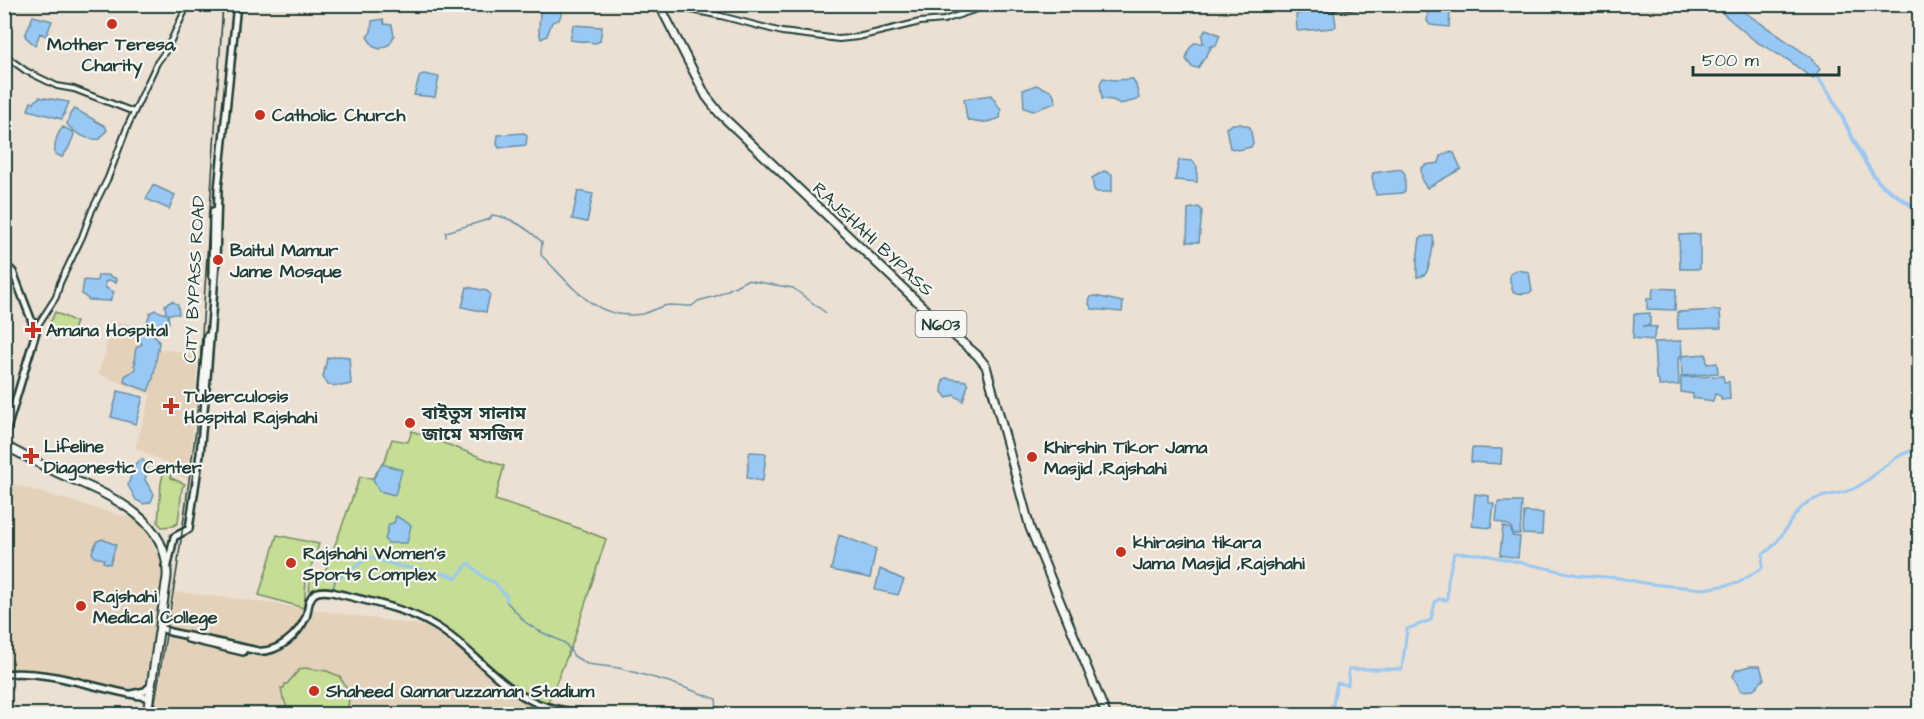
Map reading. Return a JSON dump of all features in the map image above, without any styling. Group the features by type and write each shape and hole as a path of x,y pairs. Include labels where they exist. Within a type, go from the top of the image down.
{"highway":[{"name":"RAJSHAHI BYPASS","path":"661,4 706,96 720,114 986,366 1030,528 1106,714"},
{"path":"4,446 135,511 158,539 165,562 161,628 146,714"},
{"path":"146,714 163,595 165,562"}],"main road":[{"path":"165,562 176,535 189,529 200,454 216,262 218,189 235,4"},
{"path":"4,263 13,272 36,328 4,439"},
{"path":"159,638 165,634 178,635 267,652 284,644 297,629 307,615 309,602 313,595 319,592 332,592 414,616 432,624 459,642 507,685 538,704 597,714"},
{"path":"161,628 226,649 271,654 282,649 300,630 317,596 333,595 422,622 457,645 518,696 538,706 578,714"},
{"path":"4,675 39,674 98,686 124,694 147,697"},
{"path":"124,694 142,692 148,688"}],"street":[{"path":"36,328 56,297 60,283 108,178 120,142 157,63 167,49 189,4"},
{"path":"661,4 783,32 839,39 858,37 920,22 944,20 1002,4"},
{"path":"1282,4 1305,9 1336,9 1376,4"},
{"path":"4,55 26,71 57,86 74,89 134,112"}],"shaded area":[{"name":"Tuberculosis Hospital Rajshahi","path":"109,320 156,330 159,349 198,354 189,479 177,476 173,466 135,448 151,395 98,374 105,355"},
{"name":"Rajshahi Medical College","path":"4,482 137,520 149,535 159,557 162,575 154,637 144,688 122,692 84,681 5,673"},
{"path":"175,592 432,627 513,694 544,709 571,714 154,714"}],"green space":[{"path":"55,312 76,322 70,337 64,339 47,330"},
{"path":"412,431 504,466 495,500 606,539 573,642 547,705 515,690 425,619 384,605 315,591 309,597 310,576 325,572 360,477 373,478 385,460 392,439 408,442"},
{"path":"165,467 170,469 171,478 185,484 182,488 178,523 162,527 158,523 161,483"},
{"name":"Rajshahi Women's Sports Complex","path":"277,535 319,544 306,581 304,608 259,595"},
{"name":"Shaheed Qamaruzzaman Stadium","path":"304,668 327,671 341,677 349,696 348,705 343,714 288,714 286,712 288,711 281,688 284,688 299,670"}],"water":[{"path":"551,5 560,5 562,12 559,20 552,22 547,36 541,39 540,10 550,9"},
{"path":"1433,5 1448,7 1449,27 1430,25 1427,21 1428,7"},
{"path":"1713,5 1734,5 1810,57 1820,69 1813,79 1788,60 1755,41"},
{"path":"1334,11 1336,26 1333,28 1298,31 1296,15 1302,12"},
{"path":"33,16 52,21 46,36 40,33 35,46 25,36"},
{"path":"383,19 384,24 392,25 394,36 390,44 380,49 374,47 367,37 371,32 372,21"},
{"path":"573,25 602,27 600,41 596,43 570,40"},
{"path":"1206,29 1220,35 1216,45 1209,47 1211,48 1198,68 1192,67 1186,59 1189,49 1194,43 1203,43 1202,36"},
{"path":"420,75 439,77 435,97 414,95"},
{"path":"1103,78 1133,79 1139,98 1120,104 1113,100 1102,99 1100,84"},
{"path":"1036,85 1052,92 1055,103 1033,111 1024,108 1023,90"},
{"path":"991,95 1001,110 1000,118 984,122 967,119 964,99"},
{"path":"39,97 69,102 62,119 28,110 31,102 34,103"},
{"path":"75,109 105,126 107,130 100,139 82,136 67,124 70,114"},
{"path":"1233,124 1250,127 1253,143 1251,147 1238,150 1230,148 1226,128"},
{"path":"63,127 73,132 74,135 62,157 55,154 55,147 57,136"},
{"path":"524,133 527,136 526,145 499,148 497,144 498,135"},
{"path":"1449,152 1454,153 1461,169 1427,188 1422,181 1421,169 1425,165 1439,163 1441,156"},
{"path":"1179,160 1193,161 1197,167 1197,182 1175,180"},
{"path":"1401,169 1405,174 1405,191 1376,195 1373,173"},
{"path":"1104,171 1112,174 1112,190 1097,192 1094,190 1092,178"},
{"path":"153,185 175,195 169,209 146,199"},
{"path":"578,191 593,194 587,222 572,219"},
{"path":"1199,207 1202,211 1199,242 1187,242 1188,209"},
{"path":"1700,234 1700,269 1680,269 1679,235"},
{"path":"1433,236 1429,266 1425,274 1417,277 1420,238"},
{"path":"1517,270 1529,272 1532,292 1523,294 1513,292 1510,274"},
{"path":"98,275 108,275 117,279 116,283 110,280 105,282 106,288 114,292 110,301 89,300 82,294 84,280 97,281"},
{"path":"467,287 487,291 490,294 486,312 462,307"},
{"path":"1653,288 1676,289 1675,310 1647,309 1647,299 1652,299"},
{"path":"1090,297 1123,302 1122,312 1092,309 1089,304"},
{"path":"172,301 178,305 179,314 168,314 169,323 161,328 148,326 150,313 155,310 166,314 165,305"},
{"path":"1720,310 1721,328 1678,329 1677,312"},
{"path":"1650,313 1650,325 1643,326 1657,327 1653,340 1633,338 1634,314"},
{"path":"145,332 156,336 159,343 153,379 148,391 124,382 125,376 136,369 134,361 136,348 142,344 137,336"},
{"path":"1681,341 1682,354 1678,358 1679,385 1659,386 1659,380 1656,378 1654,342"},
{"path":"1706,354 1707,364 1717,363 1718,373 1682,376 1681,356"},
{"path":"349,357 351,384 328,385 323,377 327,358"},
{"path":"1723,376 1724,382 1729,382 1730,399 1721,400 1721,396 1715,394 1713,401 1693,398 1693,394 1681,392 1681,377"},
{"path":"946,378 966,381 968,385 963,401 954,395 947,398 942,392 943,381"},
{"path":"118,391 143,397 136,424 111,417"},
{"path":"1472,448 1502,449 1501,464 1471,462"},
{"path":"749,453 766,455 761,481 747,478"},
{"path":"142,459 148,466 145,480 154,494 151,502 144,504 136,500 128,485 135,464"},
{"path":"382,464 402,470 395,495 379,491 373,479"},
{"path":"1475,494 1489,496 1489,503 1494,504 1491,528 1472,526"},
{"path":"1498,502 1522,502 1520,534 1513,534 1511,526 1496,521"},
{"path":"1524,512 1543,513 1542,535 1523,534"},
{"path":"396,516 411,525 407,543 388,543 385,540 389,524 394,523"},
{"path":"1503,526 1511,529 1512,536 1520,537 1518,558 1500,555"},
{"path":"839,535 876,549 870,578 831,570"},
{"path":"102,539 116,545 110,564 103,562 104,559 94,557 92,552 97,541"},
{"path":"880,569 904,580 898,595 875,590"},
{"path":"1760,666 1764,679 1753,690 1741,691 1733,676 1736,670"}],"waterway":[{"path":"1813,72 1832,97 1861,154 1878,181 1920,211"},
{"path":"446,237 446,232 490,219 492,215 513,221 542,242 541,255 574,289 597,306 625,315 642,314 669,305 692,306 698,301 716,296 747,280 793,288 826,313"},
{"path":"1448,580 1454,553 1481,554 1578,575 1619,578 1650,584 1705,589 1738,583 1762,568 1763,554 1775,544 1806,503 1853,489 1901,455 1920,449"},
{"path":"369,557 403,567"},
{"path":"341,576 367,559"},
{"path":"405,567 446,574 456,578 469,563 481,575"},
{"path":"333,590 335,581 341,576"},
{"path":"483,577 495,583 507,597 506,601"},
{"path":"1331,714 1337,683 1348,685 1349,669 1402,669 1407,629 1431,620 1435,602 1439,599 1447,600 1448,581"},
{"path":"506,601 525,622 565,643 574,656 587,664 619,668 669,682 716,699 717,714"}],"railway":[{"path":"153,714 177,569 196,429 223,4"}],"place":[{"name":"Mother Teresa, Charity","path":"112,24"},
{"name":"Catholic Church","path":"260,115"},
{"name":"Baitul Mamur Jame Mosque","path":"218,260"},
{"name":"Amana Hospital","path":"33,330"},
{"name":"Tuberculosis Hospital Rajshahi","path":"171,406"},
{"name":"বাইতুস সালাম জামে মসজিদ","path":"410,423"},
{"name":"Lifeline Diagonestic Center","path":"31,456"},
{"name":"Khirshin Tikor Jama Masjid ,Rajshahi","path":"1032,457"},
{"name":"khirasina tikara Jama Masjid ,Rajshahi","path":"1121,552"},
{"name":"Rajshahi Women's Sports Complex","path":"291,563"},
{"name":"Rajshahi Medical College","path":"81,606"},
{"name":"Shaheed Qamaruzzaman Stadium","path":"314,691"}]}
